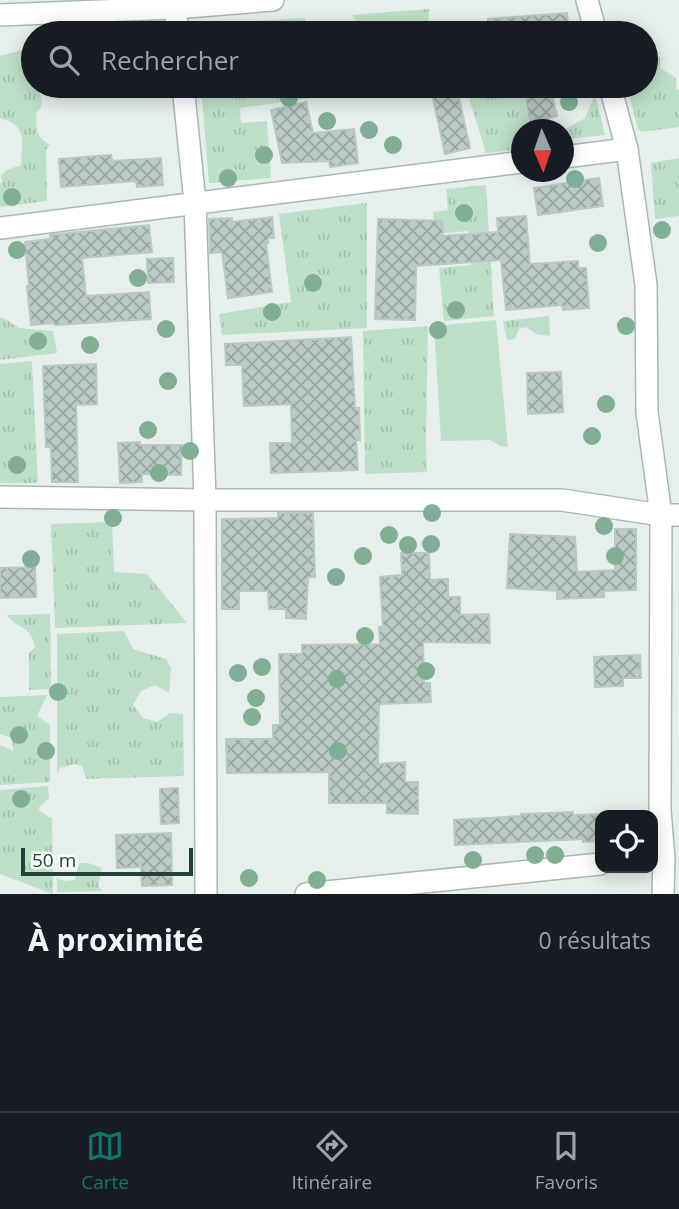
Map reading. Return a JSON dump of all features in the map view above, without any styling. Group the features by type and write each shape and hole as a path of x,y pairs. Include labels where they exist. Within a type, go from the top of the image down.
{"street":[{"path":"0,15 273,0"},
{"path":"587,0 593,21"},
{"path":"184,98 195,202 205,500 206,894"},
{"path":"613,98 627,149 646,285 647,412 670,515 660,810 665,858 663,894"},
{"path":"574,156 627,149"},
{"path":"0,228 511,163"},
{"path":"0,497 562,500 670,515"},
{"path":"306,894 595,865"}],"green space":[{"path":"429,9 428,21 356,21 352,15"},
{"path":"305,18 305,21 251,21"},
{"path":"21,50 21,98 42,100 36,114 39,135 50,145 46,150 47,201 0,207 1,175 21,165 22,142 15,125 0,118 0,56"},
{"path":"658,56 660,68 676,78 676,90 679,90 679,127 642,132 638,129 630,98 658,98"},
{"path":"202,98 312,98 240,108 241,123 267,121 271,178 209,183"},
{"path":"469,98 524,98 528,119 511,119 511,150 486,153"},
{"path":"593,98 596,98 605,135 574,138 574,124 585,118"},
{"path":"679,158 679,216 655,219 651,163"},
{"path":"486,185 494,316 444,321 439,268 471,265 468,231 436,234 433,212 448,210 446,189"},
{"path":"367,203 367,328 222,335 219,314 291,302 279,214"},
{"path":"549,316 550,336 536,334 526,327 519,329 515,339 507,340 503,321"},
{"path":"2,317 19,328 53,331 57,353 0,360"},
{"path":"496,320 508,447 490,440 441,441 434,326"},
{"path":"428,326 427,472 365,474 363,331"},
{"path":"32,361 38,483 0,483 0,364"},
{"path":"112,522 114,572 147,574 187,623 55,628 51,524"},
{"path":"50,614 51,689 29,690 29,653 35,647 33,639 7,615"},
{"path":"124,631 133,649 166,659 171,668 169,693 155,685 141,691 133,705 143,718 157,722 170,713 183,714 184,776 86,779 82,766 75,764 60,768 57,775 57,634"},
{"path":"47,695 37,716 50,725 50,782 0,785 0,745 14,751 11,738 0,734 0,697"},
{"path":"48,786 49,798 39,810 52,818 53,894 0,874 0,790"},
{"path":"80,863 102,868 98,885 102,891 57,892 57,878 64,881 75,880"}],"building":[{"path":"567,13 568,21 488,21"},
{"path":"433,98 459,98 470,148 445,154"},
{"path":"525,98 553,98 557,116 529,119"},
{"path":"306,102 313,133 354,129 358,163 330,167 329,161 282,163 271,110"},
{"path":"111,155 112,161 161,158 163,185 137,187 136,181 61,187 59,159"},
{"path":"599,178 603,206 538,215 534,188"},
{"path":"526,216 530,264 578,261 578,268 586,268 589,308 563,310 562,305 506,310 501,260 416,266 415,320 375,319 378,219 442,221 443,236 498,232 497,218"},
{"path":"272,217 274,238 268,238 266,243 272,292 228,298 222,252 210,253 209,219 232,218 232,222"},
{"path":"149,225 152,252 82,258 86,296 149,292 151,319 31,325 25,242 50,239 50,235"},
{"path":"173,258 174,282 148,283 147,259"},
{"path":"351,337 355,408 359,408 360,440 356,440 358,470 271,473 270,443 292,443 291,404 244,406 242,365 226,365 225,344"},
{"path":"96,364 97,404 76,405 78,482 52,482 51,447 46,447 43,366"},
{"path":"561,372 563,412 528,414 527,373"},
{"path":"140,442 140,445 182,445 181,475 142,474 142,482 120,483 118,443"},
{"path":"278,513 313,513 315,577 308,577 306,619 286,618 286,609 269,609 268,591 239,591 239,609 222,609 222,519 278,518"},
{"path":"615,529 636,529 636,590 604,591 604,597 557,599 557,591 507,588 510,534 575,537 577,572 615,570"},
{"path":"401,553 429,553 430,580 448,579 448,597 460,597 460,615 489,614 490,643 423,642 424,683 430,683 431,702 379,704 378,764 405,762 405,782 418,782 418,814 387,813 387,803 329,803 329,772 227,773 226,739 273,739 273,725 280,725 279,654 302,654 302,645 380,644 379,627 383,627 380,577 402,575"},
{"path":"35,567 36,597 0,598 0,568"},
{"path":"640,655 641,678 623,678 623,686 595,687 594,657"},
{"path":"178,788 179,823 161,824 160,789"},
{"path":"573,812 573,815 595,814 595,841 583,842 583,839 455,845 454,820"},
{"path":"171,833 172,885 142,886 141,867 117,868 116,835"}]}
